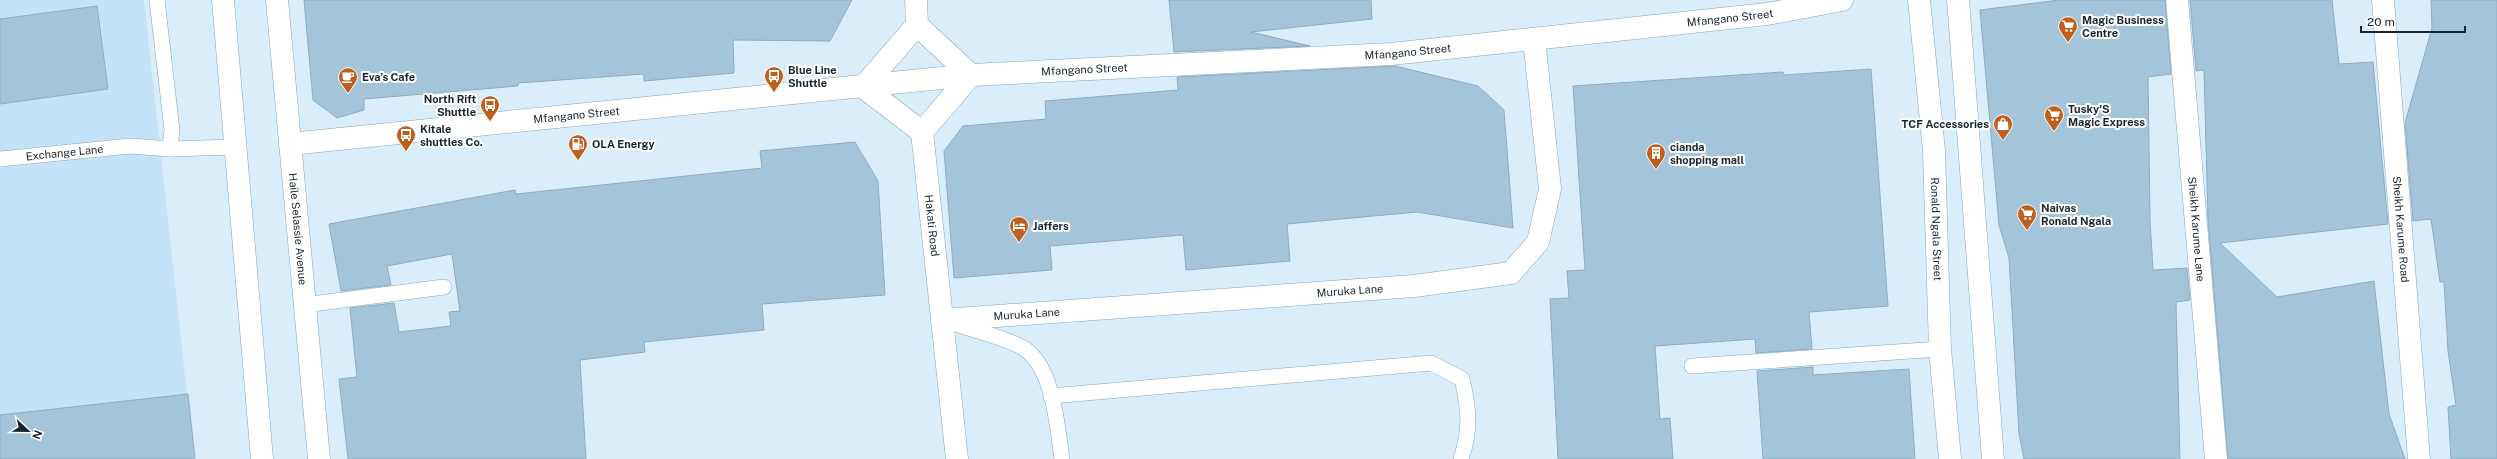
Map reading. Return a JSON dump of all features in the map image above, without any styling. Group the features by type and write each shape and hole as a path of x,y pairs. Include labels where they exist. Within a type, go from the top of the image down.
{"street":[{"path":"223,0 234,147 262,459"},
{"name":"Haile Selassie Avenue","path":"277,0 318,459"},
{"path":"916,0 917,25 863,87 922,132 971,75 917,25"},
{"name":"Mfangano Street","path":"290,144 971,75 1391,54 1767,14 1842,0"},
{"name":"Ronald Ngala Street","path":"1919,0 1934,151 1940,349 1950,459"},
{"path":"1958,0 1993,459"},
{"name":"Sheikh Karume Lane","path":"2177,0 2216,459"},
{"name":"Sheikh Karume Road","path":"2383,0 2419,459"},
{"name":"Muruka Lane","path":"942,320 1414,286 1511,273 1538,242 1550,189 1534,39"},
{"name":"Hakati Road","path":"922,132 957,459"}],"lane":[{"path":"157,0 172,130 170,149"},
{"name":"Exchange Lane","path":"0,160 130,146 170,149 234,147"},
{"path":"304,305 444,286"},
{"path":"942,320 1024,348 1039,363 1052,396 1062,459"},
{"path":"1692,366 1940,349"},
{"path":"1052,396 1431,363 1462,379 1469,412 1466,446 1461,459"}],"shaded area":[{"path":"0,0 144,0 194,459 0,459"}],"building":[{"path":"304,0 852,0 830,41 733,40 734,73 644,81 644,74 518,83 518,86 364,99 364,110 337,118 313,100"},
{"path":"1169,0 1371,0 1372,19 1251,32 1310,46 1174,52"},
{"path":"2059,0 2165,0 2171,74 2148,77 2150,219 2153,270 2187,268 2190,300 2176,302 2180,459 2024,459 2019,434 2009,258 1999,225 1980,10"},
{"path":"2190,0 2332,0 2339,64 2373,62 2388,224 2220,243 2277,297 2374,281 2389,414 2405,459 2228,459 2208,220 2204,70 2196,71"},
{"path":"2431,0 2497,0 2497,459 2451,459 2448,407 2456,405 2448,351 2444,282 2440,282 2431,219 2413,221 2405,123 2432,28"},
{"path":"97,6 108,89 0,104 0,19"},
{"path":"1395,66 1478,86 1504,110 1513,228 1417,212 1287,224 1290,261 1186,270 1183,235 1050,246 1052,270 954,278 944,151 963,126 1046,119 1045,101 1178,90 1177,77"},
{"path":"1871,69 1888,306 1809,312 1812,349 1756,353 1755,339 1655,346 1660,419 1670,418 1673,459 1558,459 1550,299 1569,298 1567,271 1585,270 1573,86 1783,72 1784,75"},
{"path":"855,142 878,181 885,295 762,304 764,330 644,342 645,352 580,360 586,459 348,459 339,379 357,377 350,308 394,303 399,332 451,326 449,312 460,311 452,254 387,266 391,285 341,291 329,224 515,190 516,194 762,168 760,151"},
{"path":"1813,367 1813,375 1909,369 1915,459 1763,459 1757,371"},
{"path":"188,394 195,459 0,459 0,415"}],"place":[{"name":"Magic Business Centre","path":"2068,43"},
{"name":"Blue Line Shuttle","path":"774,93"},
{"name":"Eva’s Cafe","path":"348,94"},
{"name":"North Rift Shuttle","path":"490,122"},
{"name":"Tusky'S Magic Express","path":"2054,132"},
{"name":"TCF Accessories","path":"2003,141"},
{"name":"Kitale shuttles Co.","path":"406,152"},
{"name":"OLA Energy","path":"578,161"},
{"name":"cianda shopping mall","path":"1656,170"},
{"name":"Naivas Ronald Ngala","path":"2027,231"},
{"name":"Jaffers","path":"1019,243"}]}
